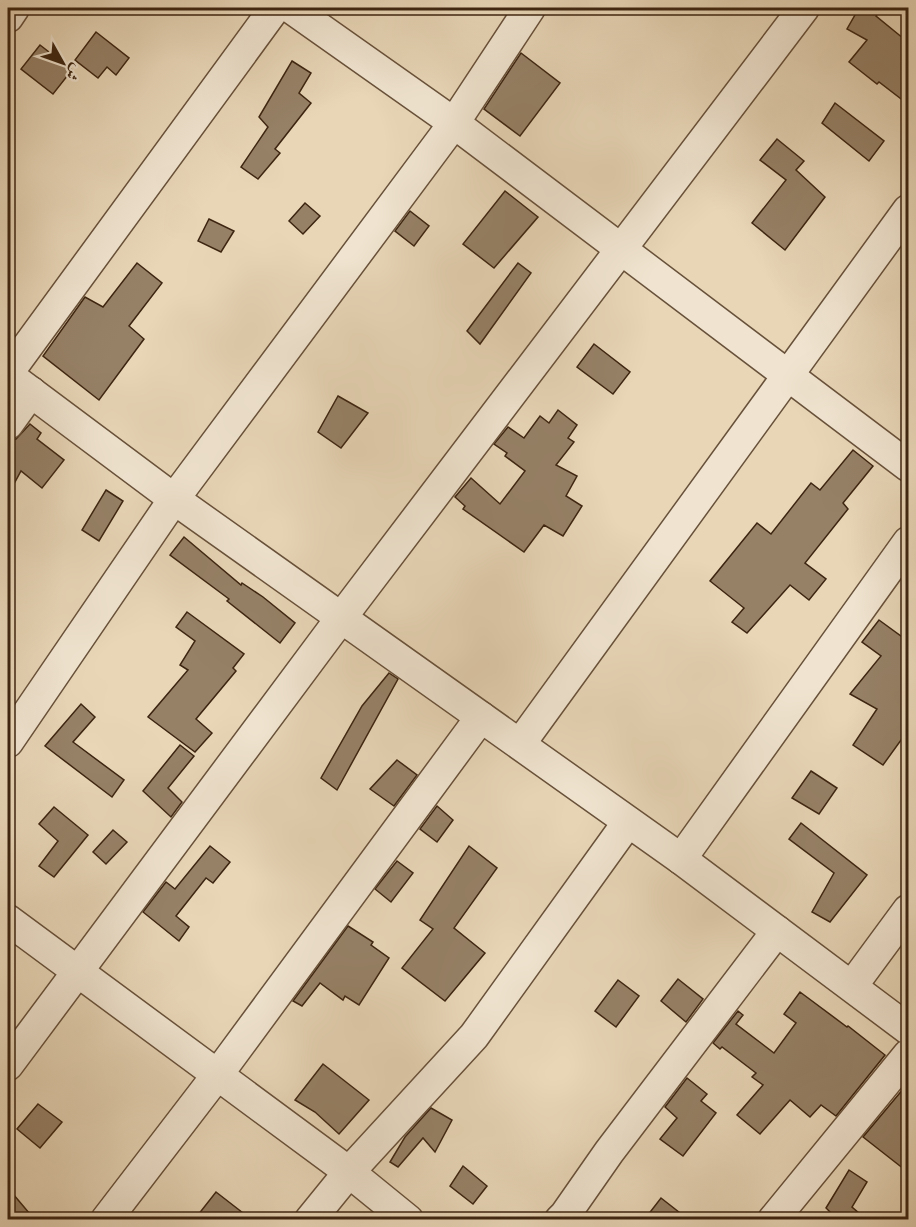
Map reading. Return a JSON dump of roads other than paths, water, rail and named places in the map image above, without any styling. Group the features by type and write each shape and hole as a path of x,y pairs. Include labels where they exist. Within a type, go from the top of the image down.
{"street":[{"path":"8,16 14,8"},
{"path":"8,424 15,380 275,8"},
{"path":"291,8 454,123 909,465"},
{"path":"8,742 174,499 454,123 530,8"},
{"path":"8,1065 341,618 804,8"},
{"path":"520,744 787,374 909,210"},
{"path":"15,380 174,499 681,859 909,1029"},
{"path":"681,859 909,542"},
{"path":"106,1220 218,1074 481,717"},
{"path":"310,1220 349,1172 474,1036 628,822"},
{"path":"852,986 909,910"},
{"path":"8,920 349,1172 408,1220"},
{"path":"560,1220 777,931"},
{"path":"772,1220 909,1055"}]}
